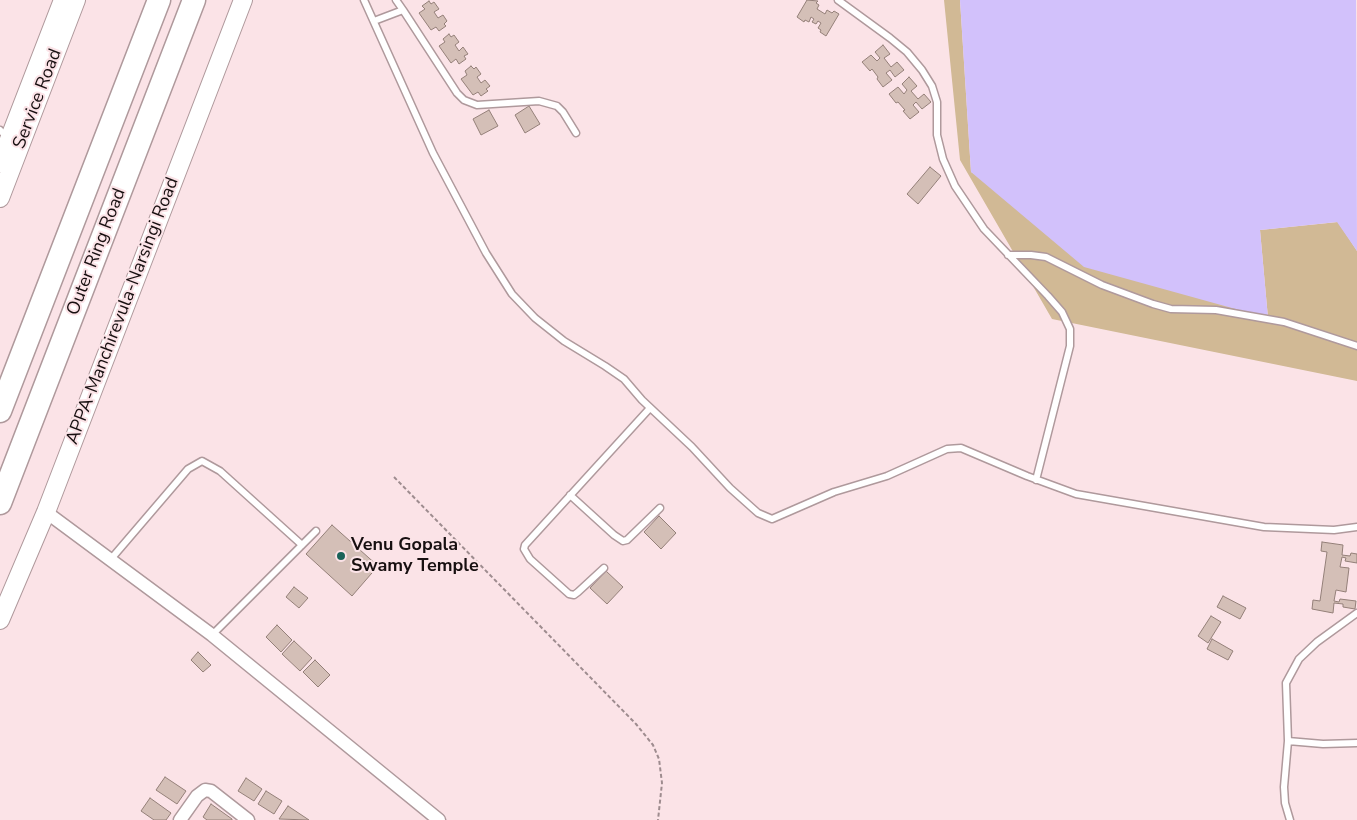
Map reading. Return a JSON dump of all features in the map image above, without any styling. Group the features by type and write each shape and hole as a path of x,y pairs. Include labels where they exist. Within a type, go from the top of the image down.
{"highway":[{"name":"Outer Ring Road","path":"0,411 158,0"},
{"name":"Outer Ring Road","path":"0,503 194,0"}],"main road":[{"name":"Service Road","path":"0,163 5,135 62,0"},
{"name":"Service Road","path":"0,198 76,0"},
{"name":"APPA-Manchirevula-Narsingi Road","path":"0,620 46,512 243,0"}],"street":[{"path":"46,512 212,635 439,820"},
{"path":"180,820 197,796 205,790 211,791 248,820"}],"lane":[{"path":"364,0 433,153 486,253 512,294 535,318 564,341 624,379 650,408 730,488 758,513 772,519 834,492 887,476 947,450 961,448 1036,480 1076,494 1264,527 1334,530 1357,527"},
{"path":"396,0 457,93 464,100 477,105 539,100 557,106 576,133"},
{"path":"838,0 907,52 922,70 932,86 937,102 938,135 943,159 955,186 984,229 1062,312 1070,328 1070,346 1036,480"},
{"path":"374,21 403,10"},
{"path":"1008,255 1046,257 1102,285 1152,304 1171,309 1216,310 1284,322 1357,346"},
{"path":"604,568 574,595 569,594 526,554 525,545 650,408"},
{"path":"111,559 188,469 202,462 220,471 302,545"},
{"path":"570,494 622,541 627,540 660,508"},
{"path":"212,635 316,531"},
{"path":"1290,820 1284,787 1288,741 1286,683 1299,659 1317,642 1357,612"},
{"path":"1288,741 1323,744 1357,743"}],"path":[{"path":"394,477 636,724 653,745 660,759 662,783 658,820"}],"shaded area":[{"path":"944,0 960,0 971,172 1268,318 1260,230 1338,222 1357,251 1357,381 1052,319 960,160"},
{"path":"960,0 1356,0 1357,251 1337,222 1260,230 1268,318 1084,267 971,172"}],"building":[{"path":"807,0 818,1 816,3 819,5 817,9 825,14 827,10 839,14 826,36 820,32 821,30 818,28 821,23 818,21 816,24 812,22 814,19 811,17 809,22 805,20 804,22 797,17"},
{"path":"429,1 431,4 434,2 439,9 434,12 438,18 443,15 447,21 444,24 446,26 439,31 436,27 431,30 419,13 425,9 422,6"},
{"path":"449,34 451,37 454,35 459,42 455,45 459,51 463,47 468,54 464,56 466,59 459,64 456,59 451,63 439,46 445,42 443,39"},
{"path":"883,45 890,54 884,58 891,67 897,62 904,70 895,77 890,70 886,73 892,80 883,87 872,69 870,71 862,62 871,55 877,61 880,58 875,52"},
{"path":"471,66 474,69 476,67 481,74 477,77 481,83 485,80 490,86 486,89 488,91 481,96 478,92 473,95 461,79 467,75 465,71"},
{"path":"909,77 917,86 911,91 918,99 924,94 931,102 922,109 916,102 913,105 919,112 910,119 903,111 905,110 889,94 898,87 904,94 907,90 902,84"},
{"path":"529,106 540,124 525,133 515,115"},
{"path":"489,110 498,126 481,135 473,119"},
{"path":"930,167 941,176 918,204 907,194"},
{"path":"659,516 676,533 661,549 644,532"},
{"path":"332,525 378,566 352,596 306,554"},
{"path":"1322,542 1343,545 1342,555 1350,556 1351,553 1357,554 1357,563 1345,561 1346,558 1342,557 1340,567 1349,568 1346,592 1336,590 1334,601 1339,602 1340,599 1356,601 1355,609 1343,607 1343,604 1334,603 1333,613 1312,609 1313,600 1320,601 1327,552 1321,551"},
{"path":"606,571 623,587 607,604 590,588"},
{"path":"294,587 308,598 299,608 286,597"},
{"path":"1223,596 1246,608 1240,619 1217,607"},
{"path":"1211,616 1221,622 1208,643 1198,636"},
{"path":"277,625 292,640 281,652 266,637"},
{"path":"1212,639 1233,651 1228,660 1207,649"},
{"path":"294,641 312,658 300,671 282,654"},
{"path":"198,652 211,665 203,672 191,660"},
{"path":"315,660 330,675 318,687 303,672"},
{"path":"165,777 186,791 177,804 156,790"},
{"path":"246,778 262,789 254,801 238,791"},
{"path":"266,791 282,801 274,814 258,804"},
{"path":"150,798 171,813 166,820 154,820 141,811"},
{"path":"211,804 232,820 207,820 203,817"},
{"path":"288,806 309,820 279,819"}],"place":[{"name":"Venu Gopala Swamy Temple","path":"341,556"}]}
